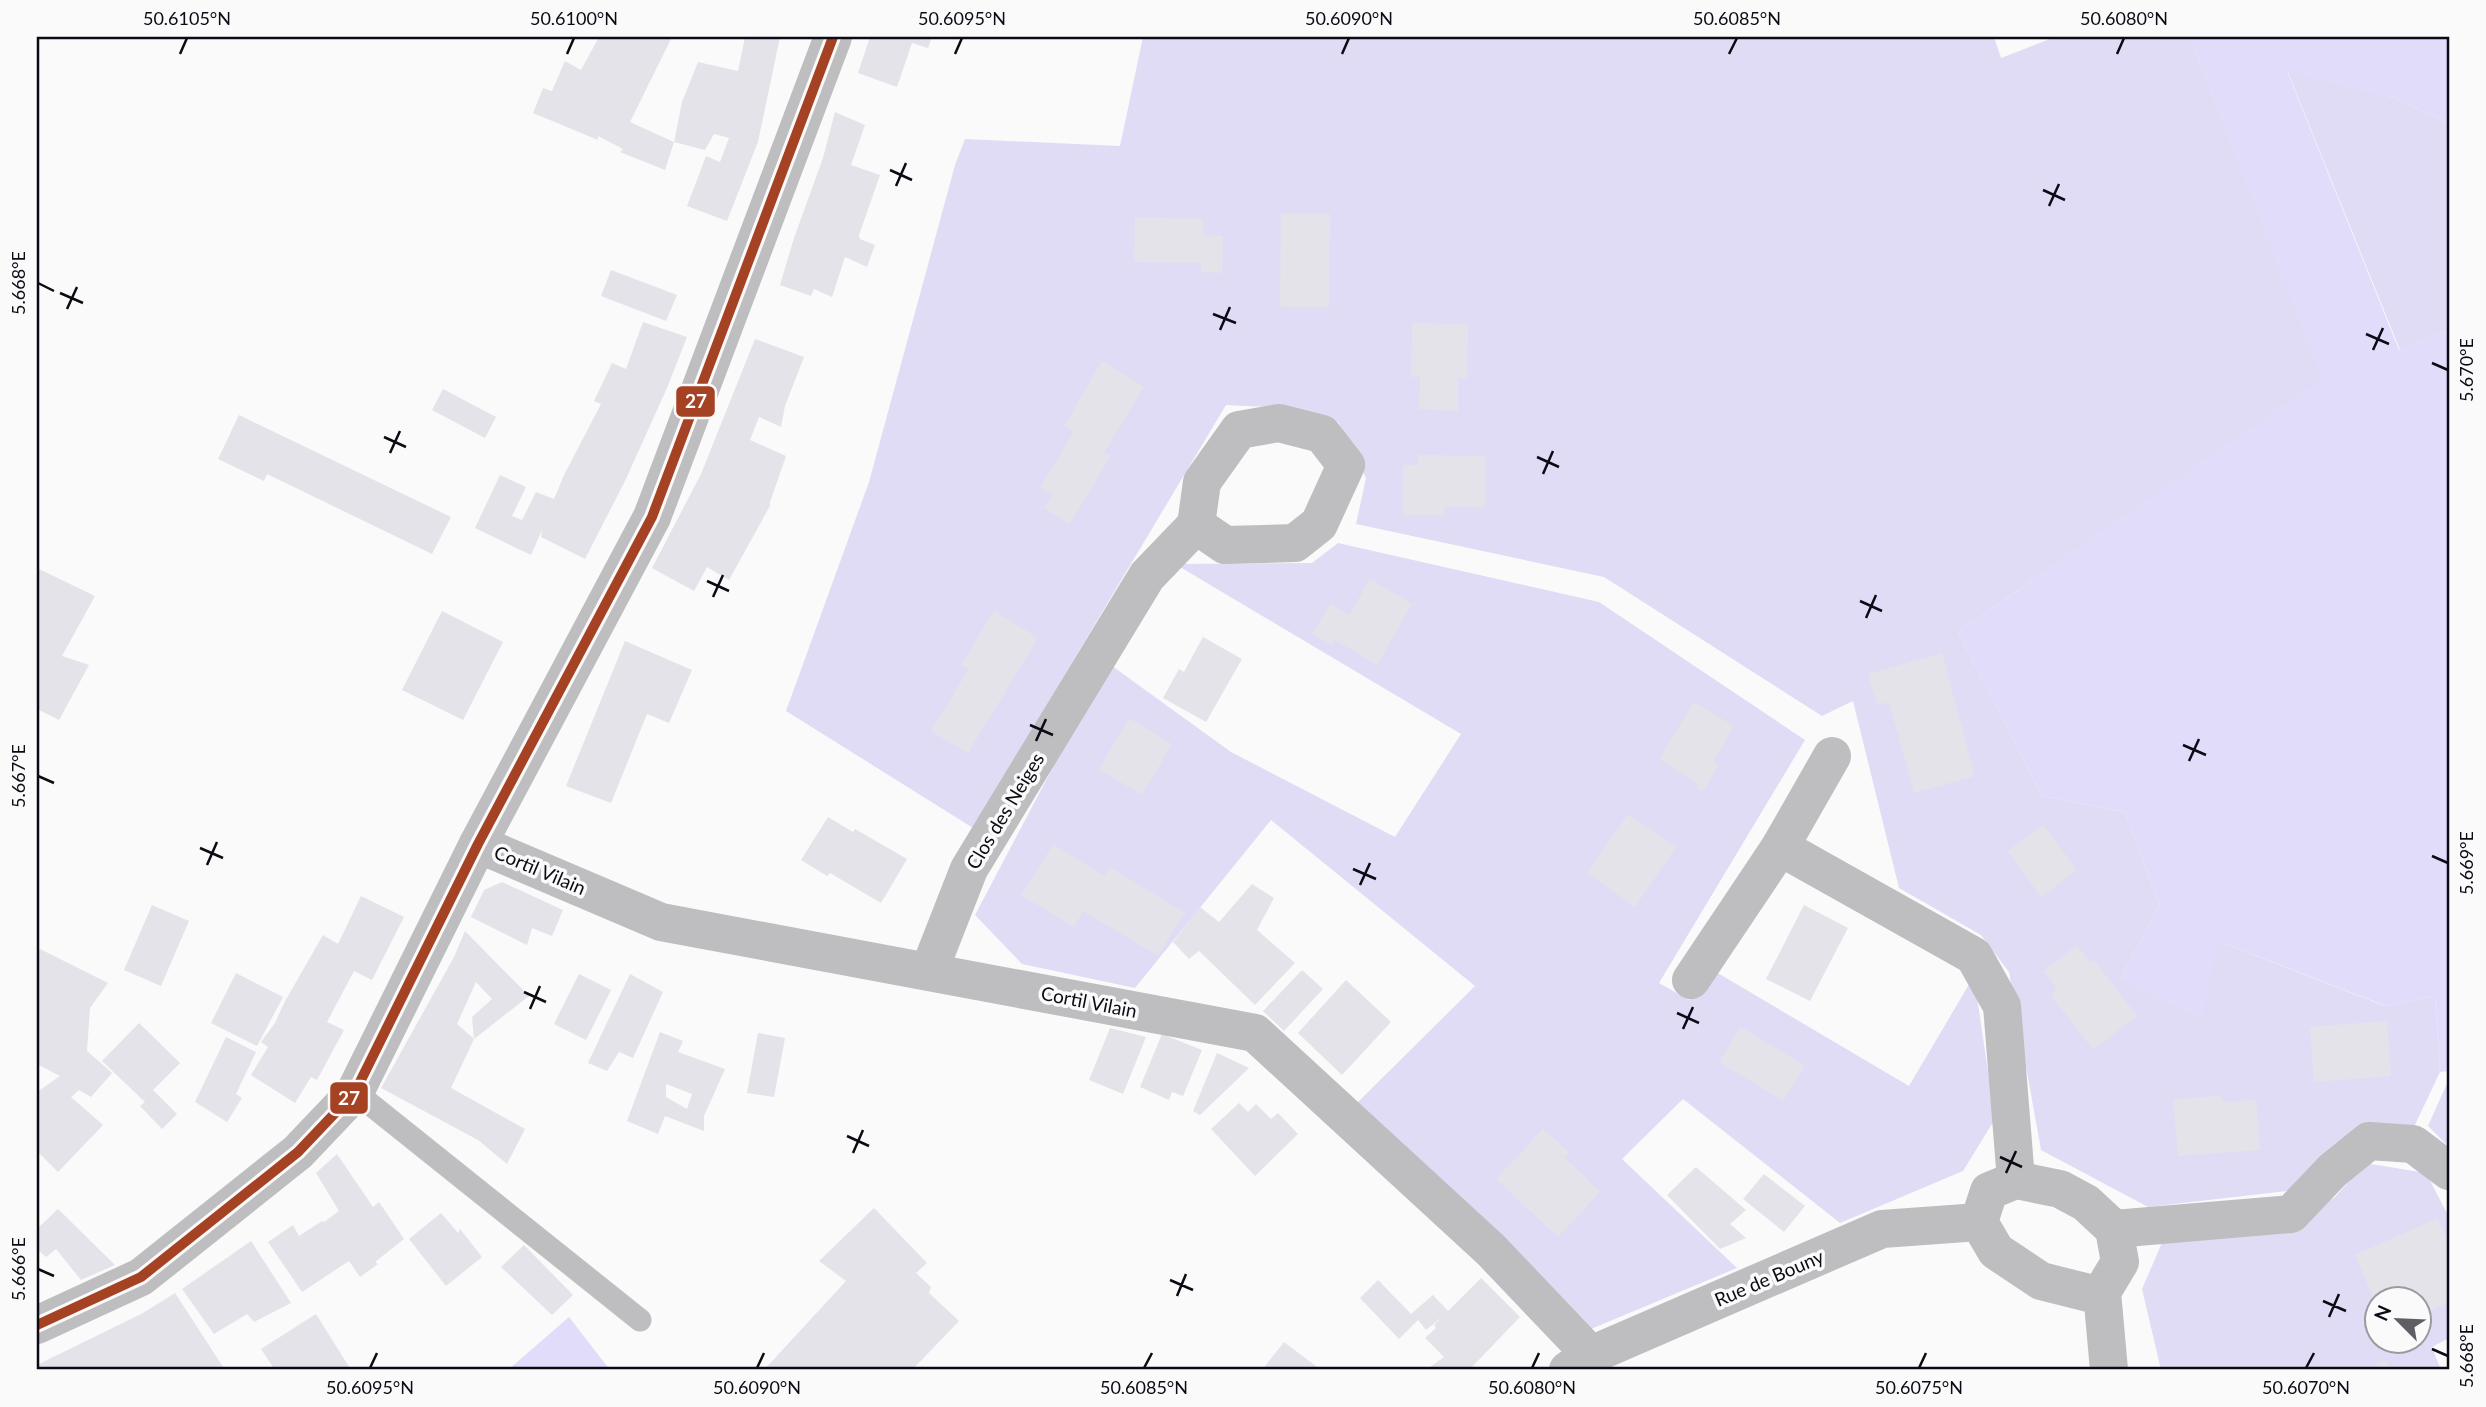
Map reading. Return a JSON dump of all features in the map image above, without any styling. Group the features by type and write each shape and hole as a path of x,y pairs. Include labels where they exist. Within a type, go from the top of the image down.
{"street":[{"path":"37,1325 141,1277 298,1152 355,1092 478,844 652,517 833,37"},
{"name":"Clos des Neiges","path":"929,971 969,869 1147,576 1196,525"},
{"path":"1691,980 1780,847 1832,756"},
{"name":"Cortil Vilain","path":"478,844 662,922 1255,1034 1491,1250 1580,1363"},
{"path":"1780,847 1974,956 2002,1006 2016,1180"},
{"path":"2114,1229 2291,1214 2333,1170 2369,1141 2413,1144 2449,1171"},
{"path":"2102,1292 2093,1294 2041,1281 1996,1251 1979,1222 1989,1191 2016,1180 2060,1189 2086,1203 2114,1229 2120,1262 2102,1292 2109,1370"},
{"name":"Rue de Bouny","path":"1580,1363 1882,1229 1979,1222"}],"lane":[{"path":"355,1092 640,1320"}],"shaded area":[{"path":"1143,37 1994,37 2001,58 2055,37 2190,37 2323,379 1958,632 2042,796 2125,812 2159,905 2120,980 2218,941 2385,1006 2435,996 2440,1072 2414,1127 2365,1123 2287,1191 2148,1207 2041,1150 2009,972 1981,935 1899,888 1853,701 1822,716 1604,577 1356,524 1366,478 1338,422 1289,408 1226,405 973,828 786,711 869,482 955,165 965,139 1120,146"},
{"path":"2190,37 2449,37 2449,123 2392,97 2287,71 2399,350 2449,330 2449,1071 2440,1072 2435,996 2386,1006 2218,941 2201,1019 2120,980 2159,905 2125,812 2042,796 1958,632 2322,379"},
{"path":"2287,70 2392,97 2449,123 2449,330 2400,350"},
{"path":"1338,543 1599,602 1805,740 1659,983 1689,1000 1704,965 1909,1086 1974,976 1995,1119 1963,1171 1840,1223 1683,1099 1622,1159 1737,1268 1591,1329 1355,1105 1475,986 1271,820 1135,988 1022,964 975,915 1108,663 1231,752 1395,837 1461,734 1175,564 1312,563"},
{"path":"2449,1079 2449,1147 2428,1126"},
{"path":"2365,1163 2426,1173 2449,1217 2449,1338 2434,1346 2434,1284 2364,1284 2364,1354 2434,1352 2441,1370 2161,1370 2142,1289 2164,1238 2277,1234 2335,1197"},
{"path":"569,1317 610,1370 508,1370"}],"building":[{"path":"599,37 672,37 630,122 674,142 665,170 620,152 623,149 598,136 598,140 533,113 543,88 552,91 565,61 581,70"},
{"path":"745,37 780,37 758,142 727,221 687,206 706,156 720,162 729,138 714,134 705,150 674,142 682,102 698,62 738,71"},
{"path":"870,37 932,37 928,48 912,43 897,87 858,73"},
{"path":"835,112 865,125 851,165 880,175 859,235 860,239 875,245 867,267 845,257 832,297 814,289 811,296 780,285 823,158"},
{"path":"1281,213 1330,214 1329,307 1280,307"},
{"path":"1135,217 1203,219 1203,235 1223,236 1222,273 1201,272 1201,263 1134,262"},
{"path":"611,270 677,295 666,321 601,296"},
{"path":"643,322 687,337 625,481 585,559 541,537 542,530 531,555 475,528 500,475 526,487 512,516 522,520 536,492 554,499 601,404 594,401 612,363 626,369"},
{"path":"1412,323 1468,324 1467,378 1458,378 1458,411 1419,409 1420,377 1411,377"},
{"path":"755,339 804,357 785,406 781,427 759,417 750,440 786,456 769,505 771,504 729,580 707,567 694,591 652,568 701,474"},
{"path":"1102,361 1144,387 1105,451 1098,448 1111,456 1070,524 1044,508 1052,495 1040,487 1074,432 1064,426"},
{"path":"443,389 496,417 485,438 432,410"},
{"path":"239,415 451,517 432,554 267,474 264,481 218,459"},
{"path":"1418,455 1486,456 1485,507 1444,507 1444,515 1403,515 1403,465 1418,465"},
{"path":"37,568 95,596 62,656 89,665 59,720 37,709"},
{"path":"1370,579 1412,604 1377,665 1335,640 1332,645 1312,634 1330,604 1349,615"},
{"path":"442,611 503,642 463,720 402,690"},
{"path":"994,611 1038,638 968,753 931,731 969,669 961,665"},
{"path":"1203,637 1242,659 1206,722 1163,698 1179,669 1184,672"},
{"path":"625,641 692,670 669,723 647,714 611,803 566,786"},
{"path":"1942,653 1975,776 1914,793 1889,702 1877,705 1868,674"},
{"path":"1694,702 1734,726 1714,761 1719,765 1703,791 1698,789 1698,784 1659,759"},
{"path":"1129,718 1172,744 1142,795 1099,769"},
{"path":"1628,814 1676,847 1635,907 1587,873"},
{"path":"828,817 907,859 881,903 830,873 827,876 801,860"},
{"path":"2043,825 2077,870 2041,897 2008,851"},
{"path":"1053,844 1104,876 1110,867 1185,913 1158,956 1083,911 1074,927 1021,895"},
{"path":"502,882 563,910 552,936 532,928 527,945 471,917 484,890"},
{"path":"1252,884 1274,898 1257,930 1295,963 1255,1005 1199,951 1189,959 1173,942 1200,907 1219,922"},
{"path":"361,896 404,917 372,980 354,971 327,1022 344,1030 317,1080 311,1077 295,1103 251,1075 268,1047 261,1042 275,1023 323,935 338,944"},
{"path":"152,905 189,921 161,986 124,970"},
{"path":"1804,905 1848,928 1810,1001 1766,979"},
{"path":"465,931 529,996 474,1039 451,1088 525,1129 507,1164 478,1140 381,1088 454,957","holes":["476,982 492,999 472,1017 474,1039 457,1024"]},
{"path":"2077,945 2091,963 2095,961 2137,1016 2093,1050 2051,995 2057,989 2044,971"},
{"path":"40,949 108,983 90,1008 87,1051 112,1073 91,1097 79,1090 71,1097 103,1125 58,1172 37,1151 37,1092 60,1076 37,1064 37,957"},
{"path":"1302,970 1323,989 1284,1031 1263,1011"},
{"path":"236,973 283,997 257,1046 211,1023"},
{"path":"579,974 611,990 586,1040 554,1024"},
{"path":"630,974 663,992 633,1058 619,1052 607,1071 588,1063"},
{"path":"1346,980 1391,1022 1342,1075 1298,1033"},
{"path":"2387,1021 2391,1076 2314,1082 2310,1027"},
{"path":"139,1023 180,1063 153,1090 177,1114 162,1129 140,1106 145,1102 102,1061"},
{"path":"1741,1027 1805,1066 1783,1101 1719,1062"},
{"path":"1110,1028 1146,1037 1123,1094 1089,1080"},
{"path":"660,1032 683,1041 678,1052 725,1069 704,1116 704,1131 665,1116 658,1134 627,1121","holes":["666,1084 692,1094 687,1109 666,1097"]},
{"path":"758,1033 785,1038 774,1097 747,1093"},
{"path":"1162,1034 1202,1050 1183,1096 1172,1092 1169,1100 1140,1087"},
{"path":"226,1037 256,1052 236,1094 242,1098 227,1122 195,1102"},
{"path":"1217,1053 1249,1068 1200,1115 1193,1111"},
{"path":"2221,1095 2223,1102 2256,1100 2260,1150 2178,1156 2173,1100"},
{"path":"1239,1103 1248,1112 1256,1104 1271,1119 1278,1113 1298,1134 1255,1176 1211,1129"},
{"path":"1543,1129 1569,1152 1564,1157 1600,1192 1558,1237 1496,1179"},
{"path":"337,1154 373,1207 379,1202 404,1239 360,1277 349,1261 302,1292 268,1242 293,1225 299,1236 339,1211 316,1173"},
{"path":"1696,1167 1746,1210 1730,1224 1746,1238 1720,1249 1667,1195"},
{"path":"1764,1174 1805,1206 1784,1232 1743,1199"},
{"path":"874,1208 927,1263 916,1273 931,1287 929,1293 959,1321 912,1370 764,1370 846,1281 819,1261"},
{"path":"58,1209 115,1265 81,1280 56,1249 46,1257 37,1249 37,1229"},
{"path":"441,1213 458,1233 460,1229 482,1257 446,1286 409,1239"},
{"path":"2438,1218 2449,1244 2449,1302 2434,1309 2434,1284 2368,1284 2355,1255"},
{"path":"251,1241 291,1303 254,1322 247,1314 214,1334 182,1289"},
{"path":"524,1245 573,1295 552,1315 501,1267"},
{"path":"1481,1278 1520,1317 1469,1370 1426,1370 1444,1357 1425,1338 1436,1328 1434,1325 1442,1317 1426,1330 1418,1320 1399,1339 1360,1298 1378,1280 1411,1314 1433,1295 1448,1311"},
{"path":"175,1293 225,1370 37,1370 37,1365 143,1313"},
{"path":"316,1314 351,1370 275,1370 261,1349"},
{"path":"1284,1342 1321,1370 1262,1370"},
{"path":"2386,1360 2391,1370 2365,1370"}],"transit line":[{"name":"27","path":"37,1325 141,1277 298,1152 355,1092 478,844 652,517 833,37"}]}
